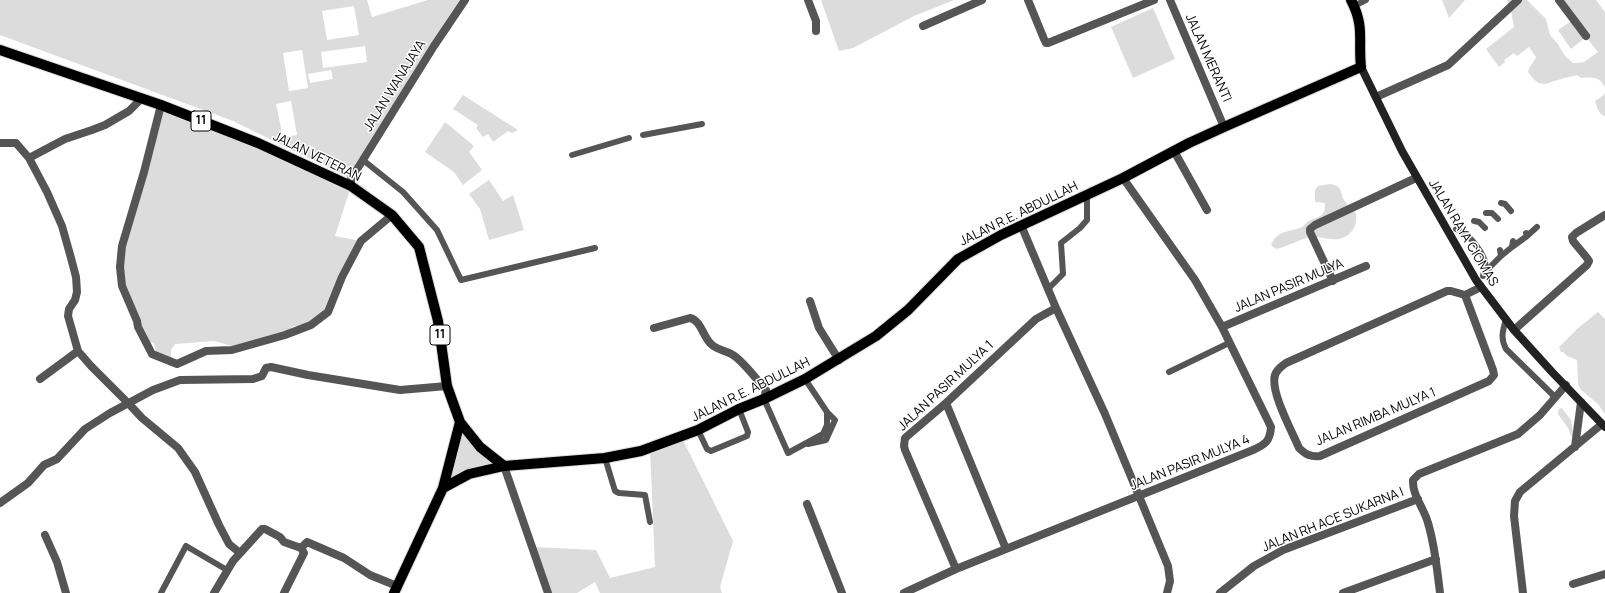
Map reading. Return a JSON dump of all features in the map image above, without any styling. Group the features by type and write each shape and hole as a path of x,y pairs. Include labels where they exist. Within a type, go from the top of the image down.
{"main road":[{"path":"1352,3 1359,19 1361,32 1361,67"},
{"name":"JALAN VETERAN","path":"0,50 161,106 258,142 351,186 392,215 418,247 438,321 447,386 460,422 480,447 504,466"},
{"name":"JALAN R.E. ABDULLAH","path":"443,488 469,474 504,466 606,458 641,451 698,430 739,409 764,399 805,379 876,336 908,310 958,259 1001,235 1086,196 1224,127 1361,67"},
{"name":"JALAN RAYA CIOMAS","path":"1361,67 1416,178 1480,281 1514,330 1604,425"},
{"path":"395,590 443,488 460,422"}],"street":[{"name":"JALAN WANAJAYA","path":"351,186 351,179 434,46 465,0"},
{"path":"808,0 816,21 816,31"},
{"path":"923,26 982,0"},
{"path":"1028,0 1044,39 1048,44 1154,0"},
{"name":"JALAN MERANTI","path":"1170,0 1224,127"},
{"path":"1376,97 1442,69 1448,65 1518,0"},
{"path":"1559,0 1586,36"},
{"path":"29,158 65,139 105,125 129,111 141,99"},
{"path":"161,106 144,172 122,246 120,267 122,286 137,321 138,328 152,354 177,364 206,351 232,350 285,335 311,325 328,312 342,277 361,241 392,215"},
{"path":"0,142 16,143 29,158 48,192 62,226 76,277 78,292 68,316 75,345 78,351 142,418 178,448 198,478 219,525 230,544 240,553"},
{"path":"1174,151 1207,210"},
{"name":"JALAN PASIR MULYA 4","path":"904,593 918,590 956,569 1253,450 1264,445 1270,437 1271,426 1222,327 1195,280 1123,178"},
{"path":"1332,281 1310,229 1315,225 1416,178"},
{"path":"1514,330 1587,265 1587,258 1573,241 1572,237 1605,215"},
{"path":"1021,225 1056,308 1105,414 1168,566 1170,581 1167,593"},
{"name":"JALAN PASIR MULYA","path":"1222,327 1366,266"},
{"path":"1465,295 1480,281"},
{"name":"JALAN RIMBA MULYA 1","path":"1451,290 1465,295 1493,370 1494,375 1489,381 1320,456 1311,457 1304,454 1299,448 1276,394 1274,384 1277,370 1286,363 1446,291 1451,290"},
{"path":"810,301 819,328 838,360"},
{"name":"JALAN PASIR MULYA 1","path":"956,569 904,446 905,438 946,404 1036,319 1056,308"},
{"path":"654,328 693,318 696,320 703,335 711,345 734,356 766,390 764,399"},
{"path":"40,379 78,351"},
{"path":"0,503 28,483 44,465 57,459 85,429 110,413 153,390 174,382 253,379 262,376 266,368 272,367 308,375 400,390 447,386"},
{"path":"1440,593 1436,559 1428,520 1413,484 1416,476 1518,434 1540,415 1566,385"},
{"path":"1575,447 1581,402"},
{"path":"946,404 1006,549"},
{"path":"1524,593 1514,516 1515,501 1520,492 1604,425"},
{"path":"504,466 548,593"},
{"name":"JALAN RH ACE SUKARNA I","path":"1220,593 1254,566 1283,550 1418,499"},
{"path":"808,504 842,593"},
{"path":"214,593 240,553 262,529 265,529 280,537 284,542 301,548 304,553 284,593"},
{"path":"45,534 57,562 66,593"},
{"path":"301,548 307,542 344,558 395,590"},
{"path":"1343,593 1436,559"},
{"path":"1573,584 1605,574"}],"lane":[{"path":"1352,3 1366,0"},
{"path":"643,135 702,124"},
{"path":"572,155 629,138"},
{"path":"363,160 403,192 437,230 462,280 595,248"},
{"path":"1048,289 1063,274 1061,244 1087,220 1086,196"},
{"path":"1501,203 1505,204 1511,211"},
{"path":"1486,212 1492,213 1498,219"},
{"path":"1474,221 1480,222 1485,228"},
{"path":"1480,281 1500,253 1537,226"},
{"path":"1456,229 1462,230 1468,236 1485,262 1485,270 1480,281"},
{"path":"1506,319 1502,334 1503,344 1506,349 1555,397"},
{"path":"1169,372 1229,343"},
{"path":"764,399 788,452 801,446 823,434 827,425 827,412 805,379"},
{"path":"698,430 707,449 711,451 747,436 748,432 739,409"},
{"path":"606,458 615,491 619,493 645,495 650,522"},
{"path":"161,593 186,546 228,570"}],"shaded area":[{"path":"0,0 367,0 372,17 428,0 465,0 351,179 233,121 0,35","holes":["354,6 359,35 327,40 322,11","365,46 367,62 323,68 321,52","302,50 308,88 289,91 283,53","331,70 333,79 310,83 308,74","291,101 297,135 283,137 276,104"]},
{"path":"821,0 954,0 914,16 853,48 839,51"},
{"path":"1442,0 1465,0 1449,18"},
{"path":"1507,0 1527,0 1546,19 1550,35 1565,56 1573,63 1578,63 1584,62 1598,52 1586,37 1571,49 1558,30 1574,19 1561,0 1596,0 1605,12 1605,88 1596,78 1581,78 1577,75 1543,84 1539,83 1528,72 1536,57 1529,47 1517,56 1514,53 1504,60 1505,62 1499,67 1486,49 1514,27"},
{"path":"1153,8 1175,59 1133,78 1111,27"},
{"path":"1605,92 1605,116 1599,112 1595,101 1604,95"},
{"path":"463,95 518,130 512,133 508,131 493,142 488,134 483,137 476,128 478,125 453,109"},
{"path":"161,105 351,186 335,236 361,241 328,312 311,327 293,326 287,333 239,348 214,341 175,344 171,350 171,357 165,359 156,353 154,343 148,342 122,286 120,267"},
{"path":"445,122 474,146 469,152 482,170 463,185 454,172 425,152"},
{"path":"489,180 503,201 513,195 524,230 489,240 480,209 469,194"},
{"path":"1330,184 1339,187 1345,202 1356,213 1356,224 1354,229 1341,239 1311,237 1276,249 1271,245 1273,240 1279,235 1287,231 1301,228 1307,222 1322,214 1325,208 1325,203 1315,202 1315,190 1318,186"},
{"path":"1598,312 1605,319 1605,414 1598,404 1580,389 1578,384 1577,360 1561,352 1559,347 1577,329"},
{"path":"1562,408 1571,420 1574,437 1572,438 1568,428 1558,414 1559,409"},
{"path":"460,422 504,466 443,488"},
{"path":"681,436 733,541 720,587 722,593 600,593 595,582 577,593 551,593 532,547 596,550 610,578 655,567 650,448"}]}
